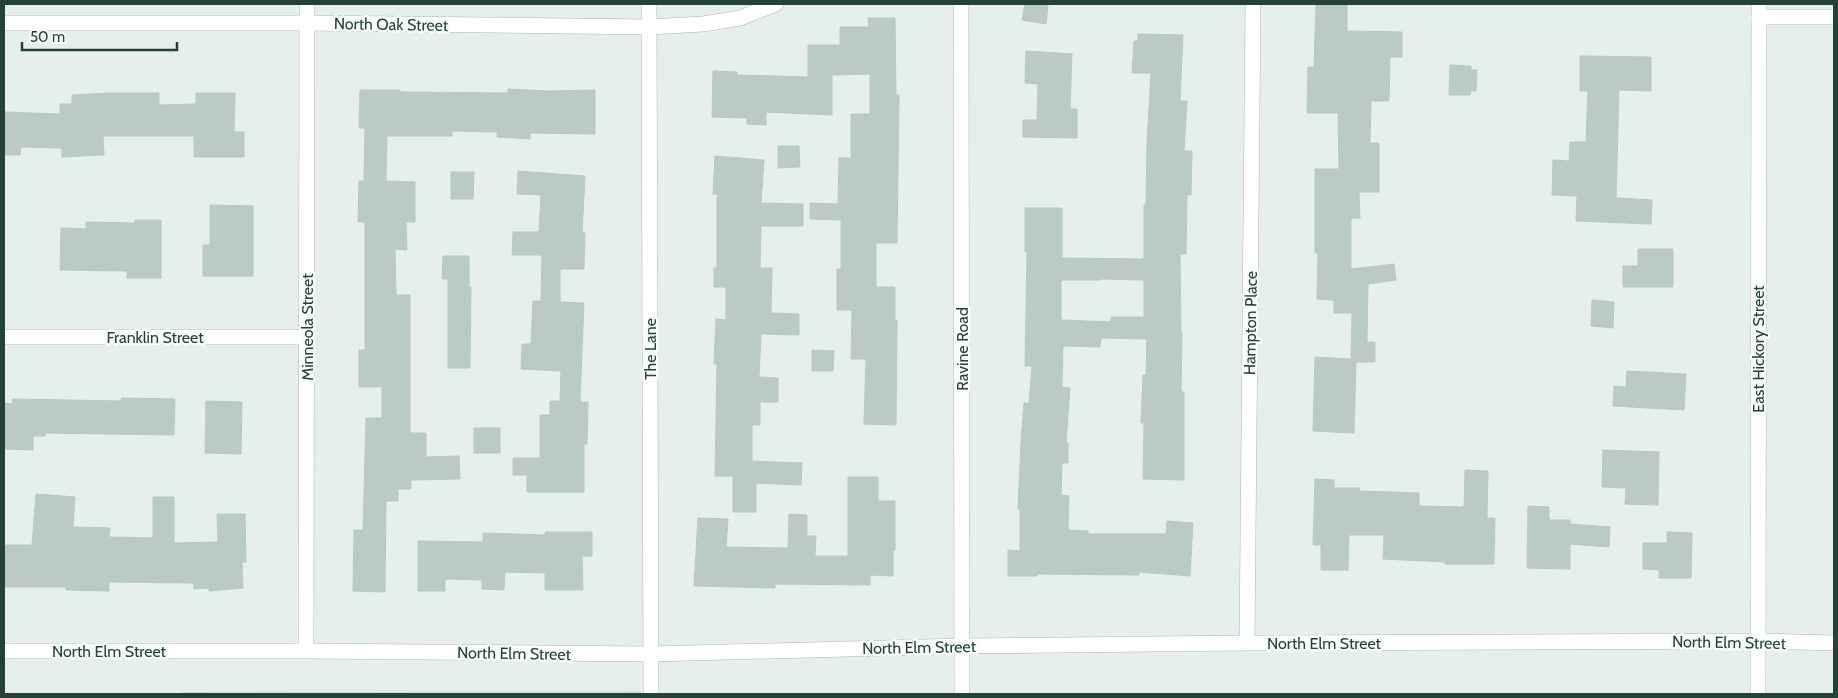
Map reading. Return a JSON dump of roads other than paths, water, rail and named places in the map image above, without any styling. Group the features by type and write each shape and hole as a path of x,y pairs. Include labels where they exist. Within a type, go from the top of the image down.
{"street":[{"name":"Minneola Street","path":"306,651 307,4"},
{"name":"The Lane","path":"649,4 651,694"},
{"name":"North Oak Street","path":"4,23 307,23 649,27 703,24 740,18 776,4"},
{"name":"Hampton Place","path":"1247,643 1253,4"},
{"name":"Ravine Road","path":"960,5 962,694"},
{"path":"1759,10 1834,17"},
{"name":"East Hickory Street","path":"1758,694 1759,10"},
{"name":"Franklin Street","path":"4,337 307,337"},
{"name":"North Elm Street","path":"4,651 651,654 962,646 1247,643 1758,641 1834,643"}]}
